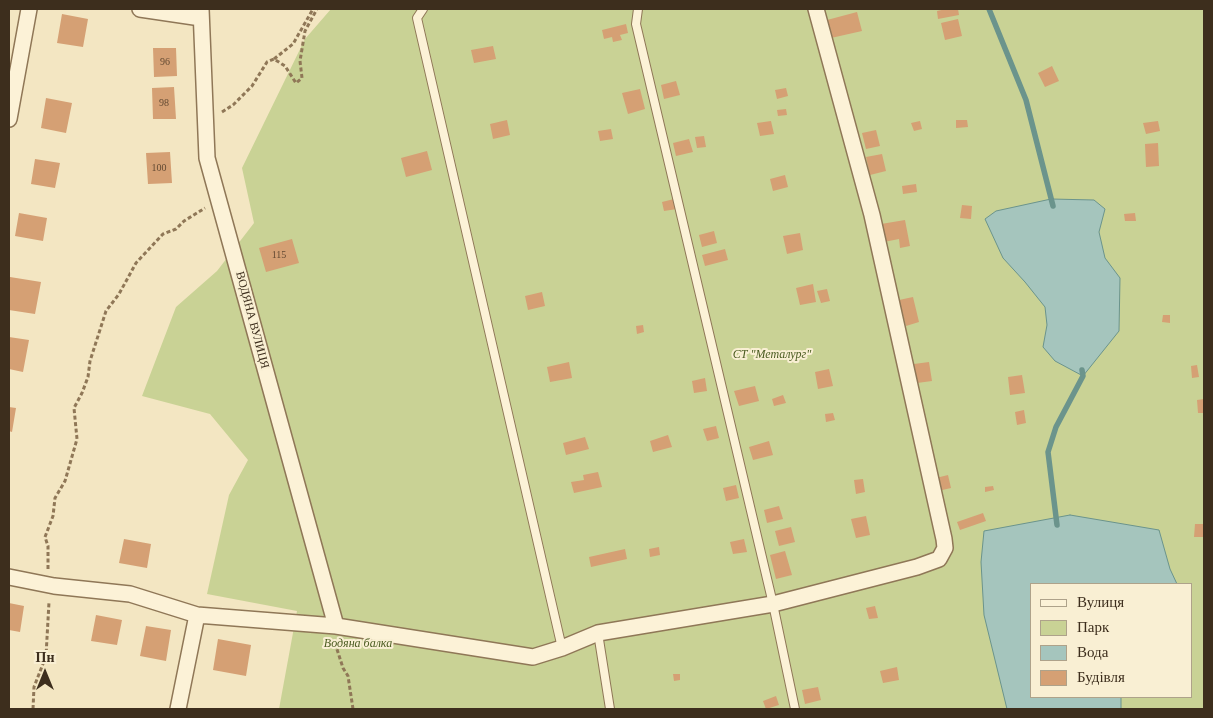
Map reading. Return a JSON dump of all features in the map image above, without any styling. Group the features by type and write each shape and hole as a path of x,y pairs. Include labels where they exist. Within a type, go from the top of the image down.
{"street":[{"path":"9,119 30,9"},
{"path":"140,9 201,13"},
{"path":"9,577 130,594 197,615 336,626 533,656 562,648 598,632 773,604 917,567 940,559 945,548 944,539 872,215 816,9"},
{"name":"ВОДЯНА ВУЛИЦЯ","path":"201,13 207,158 336,626"},
{"path":"178,709 197,615"}],"lane":[{"path":"422,9 417,18 562,648"},
{"path":"638,9 636,24 796,709"},
{"path":"598,632 610,709"}],"path":[{"path":"274,58 286,66 296,83 302,78 300,61 305,31 315,9"},
{"path":"206,131 215,116 233,105 252,86 267,62 292,44 315,9"},
{"path":"33,709 34,687 46,656 49,584 48,546 45,536 53,516 55,498 65,480 77,439 74,408 88,377 90,361 106,311 119,294 136,263 163,234 176,229 184,221 206,208 220,205"},
{"path":"336,626 334,636 337,652 348,676 353,709"}],"green space":[{"name":"СТ \"Металург\"","path":"331,9 1204,9 1204,709 279,709 297,611 207,594 229,495 248,460 210,414 142,396 176,307 217,271 254,223 242,168 305,39"}],"water":[{"path":"1051,199 1094,200 1105,209 1099,232 1105,258 1120,278 1119,331 1083,376 1055,361 1043,347 1047,325 1045,307 1003,258 985,219 996,211"},
{"path":"1070,515 1159,530 1170,569 1177,583 1030,583 1030,698 1121,698 1121,709 1007,709 984,615 981,562 984,531"}],"building":[{"path":"958,9 959,15 938,19 937,11"},
{"path":"857,12 862,31 831,38 827,20"},
{"path":"62,14 88,19 83,47 57,43"},
{"path":"958,19 962,36 945,40 941,23"},
{"path":"626,24 628,33 620,35 622,40 613,42 612,37 604,39 602,30"},
{"path":"493,46 496,59 474,63 471,50"},
{"path":"153,48 176,48 177,76 154,77"},
{"path":"1052,66 1059,81 1045,87 1038,73"},
{"path":"676,81 680,95 664,99 661,85"},
{"path":"174,87 176,119 153,119 152,88"},
{"path":"786,88 788,96 777,99 775,90"},
{"path":"640,89 645,109 628,114 622,93"},
{"path":"46,98 72,103 66,133 41,128"},
{"path":"786,109 787,115 778,116 777,110"},
{"path":"507,120 510,135 493,139 490,124"},
{"path":"956,120 967,120 968,127 956,128"},
{"path":"771,121 774,134 760,136 757,123"},
{"path":"920,121 922,129 914,131 911,123"},
{"path":"1158,121 1160,131 1146,134 1143,123"},
{"path":"611,129 613,139 600,141 598,131"},
{"path":"876,130 880,146 866,149 862,133"},
{"path":"704,136 706,147 697,148 695,137"},
{"path":"689,139 693,152 676,156 673,143"},
{"path":"1158,143 1159,166 1146,167 1145,144"},
{"path":"427,151 432,170 406,177 401,158"},
{"path":"170,152 172,183 148,184 146,153"},
{"path":"882,154 886,171 870,175 866,157"},
{"path":"35,159 60,163 55,188 31,184"},
{"path":"785,175 788,187 773,191 770,179"},
{"path":"916,184 917,192 903,194 902,186"},
{"path":"674,199 677,209 664,211 662,202"},
{"path":"962,205 972,206 971,219 960,218"},
{"path":"19,213 47,218 43,241 15,236"},
{"path":"1135,213 1136,221 1125,221 1124,214"},
{"path":"905,220 910,246 900,248 899,239 884,242 881,224"},
{"path":"714,231 717,243 702,247 699,235"},
{"path":"800,233 803,250 787,254 783,236"},
{"path":"292,239 299,263 266,272 259,248"},
{"path":"725,249 728,260 705,266 702,255"},
{"path":"10,277 41,282 35,314 9,310"},
{"path":"813,284 816,302 800,305 796,288"},
{"path":"827,289 830,301 821,303 817,291"},
{"path":"542,292 545,306 528,310 525,296"},
{"path":"913,297 919,322 906,326 899,300"},
{"path":"1163,315 1170,315 1170,323 1162,322"},
{"path":"643,325 644,332 637,334 636,326"},
{"path":"9,337 29,340 23,372 9,369"},
{"path":"569,362 572,378 550,382 547,367"},
{"path":"929,362 932,381 917,383 914,364"},
{"path":"1197,365 1199,377 1192,378 1191,366"},
{"path":"829,369 833,386 818,389 815,372"},
{"path":"1022,375 1025,393 1010,395 1008,377"},
{"path":"705,378 707,391 694,393 692,381"},
{"path":"755,386 759,401 739,406 734,391"},
{"path":"783,395 786,403 774,406 772,399"},
{"path":"1204,399 1204,413 1198,413 1197,400"},
{"path":"9,407 16,408 12,432 9,431"},
{"path":"1024,410 1026,423 1017,425 1015,412"},
{"path":"833,413 835,420 826,422 825,414"},
{"path":"716,426 719,438 707,441 703,429"},
{"path":"668,435 672,447 653,452 650,441"},
{"path":"585,437 589,449 566,455 563,443"},
{"path":"769,441 773,455 753,460 749,447"},
{"path":"598,472 602,487 574,493 571,482 584,480 583,475"},
{"path":"948,475 951,488 938,491 936,478"},
{"path":"863,479 865,492 856,494 854,480"},
{"path":"736,485 739,498 726,501 723,488"},
{"path":"993,486 994,490 985,492 985,487"},
{"path":"779,506 783,519 767,523 764,510"},
{"path":"983,513 986,521 960,530 957,522"},
{"path":"866,516 870,535 856,538 851,519"},
{"path":"1195,524 1204,524 1204,537 1194,537"},
{"path":"791,527 795,542 779,546 775,531"},
{"path":"124,539 151,544 147,568 119,563"},
{"path":"744,539 747,552 733,554 730,542"},
{"path":"659,547 660,555 650,557 649,549"},
{"path":"625,549 627,559 591,567 589,557"},
{"path":"785,551 792,575 776,579 770,555"},
{"path":"9,603 24,606 20,632 9,630"},
{"path":"875,606 878,618 869,619 866,608"},
{"path":"96,615 122,620 117,645 91,641"},
{"path":"146,626 171,630 166,661 140,656"},
{"path":"218,639 251,645 246,676 213,670"},
{"path":"897,667 899,680 883,683 880,671"},
{"path":"673,674 680,674 680,680 674,681"},
{"path":"818,687 821,700 805,704 802,690"},
{"path":"776,696 779,705 766,709 763,701"}],"waterway":[{"path":"989,9 1026,100 1053,206"},
{"path":"1057,525 1048,452 1056,427 1083,376 1082,370"}],"park label":[{"name":"Водяна балка","path":"358,644"}]}
